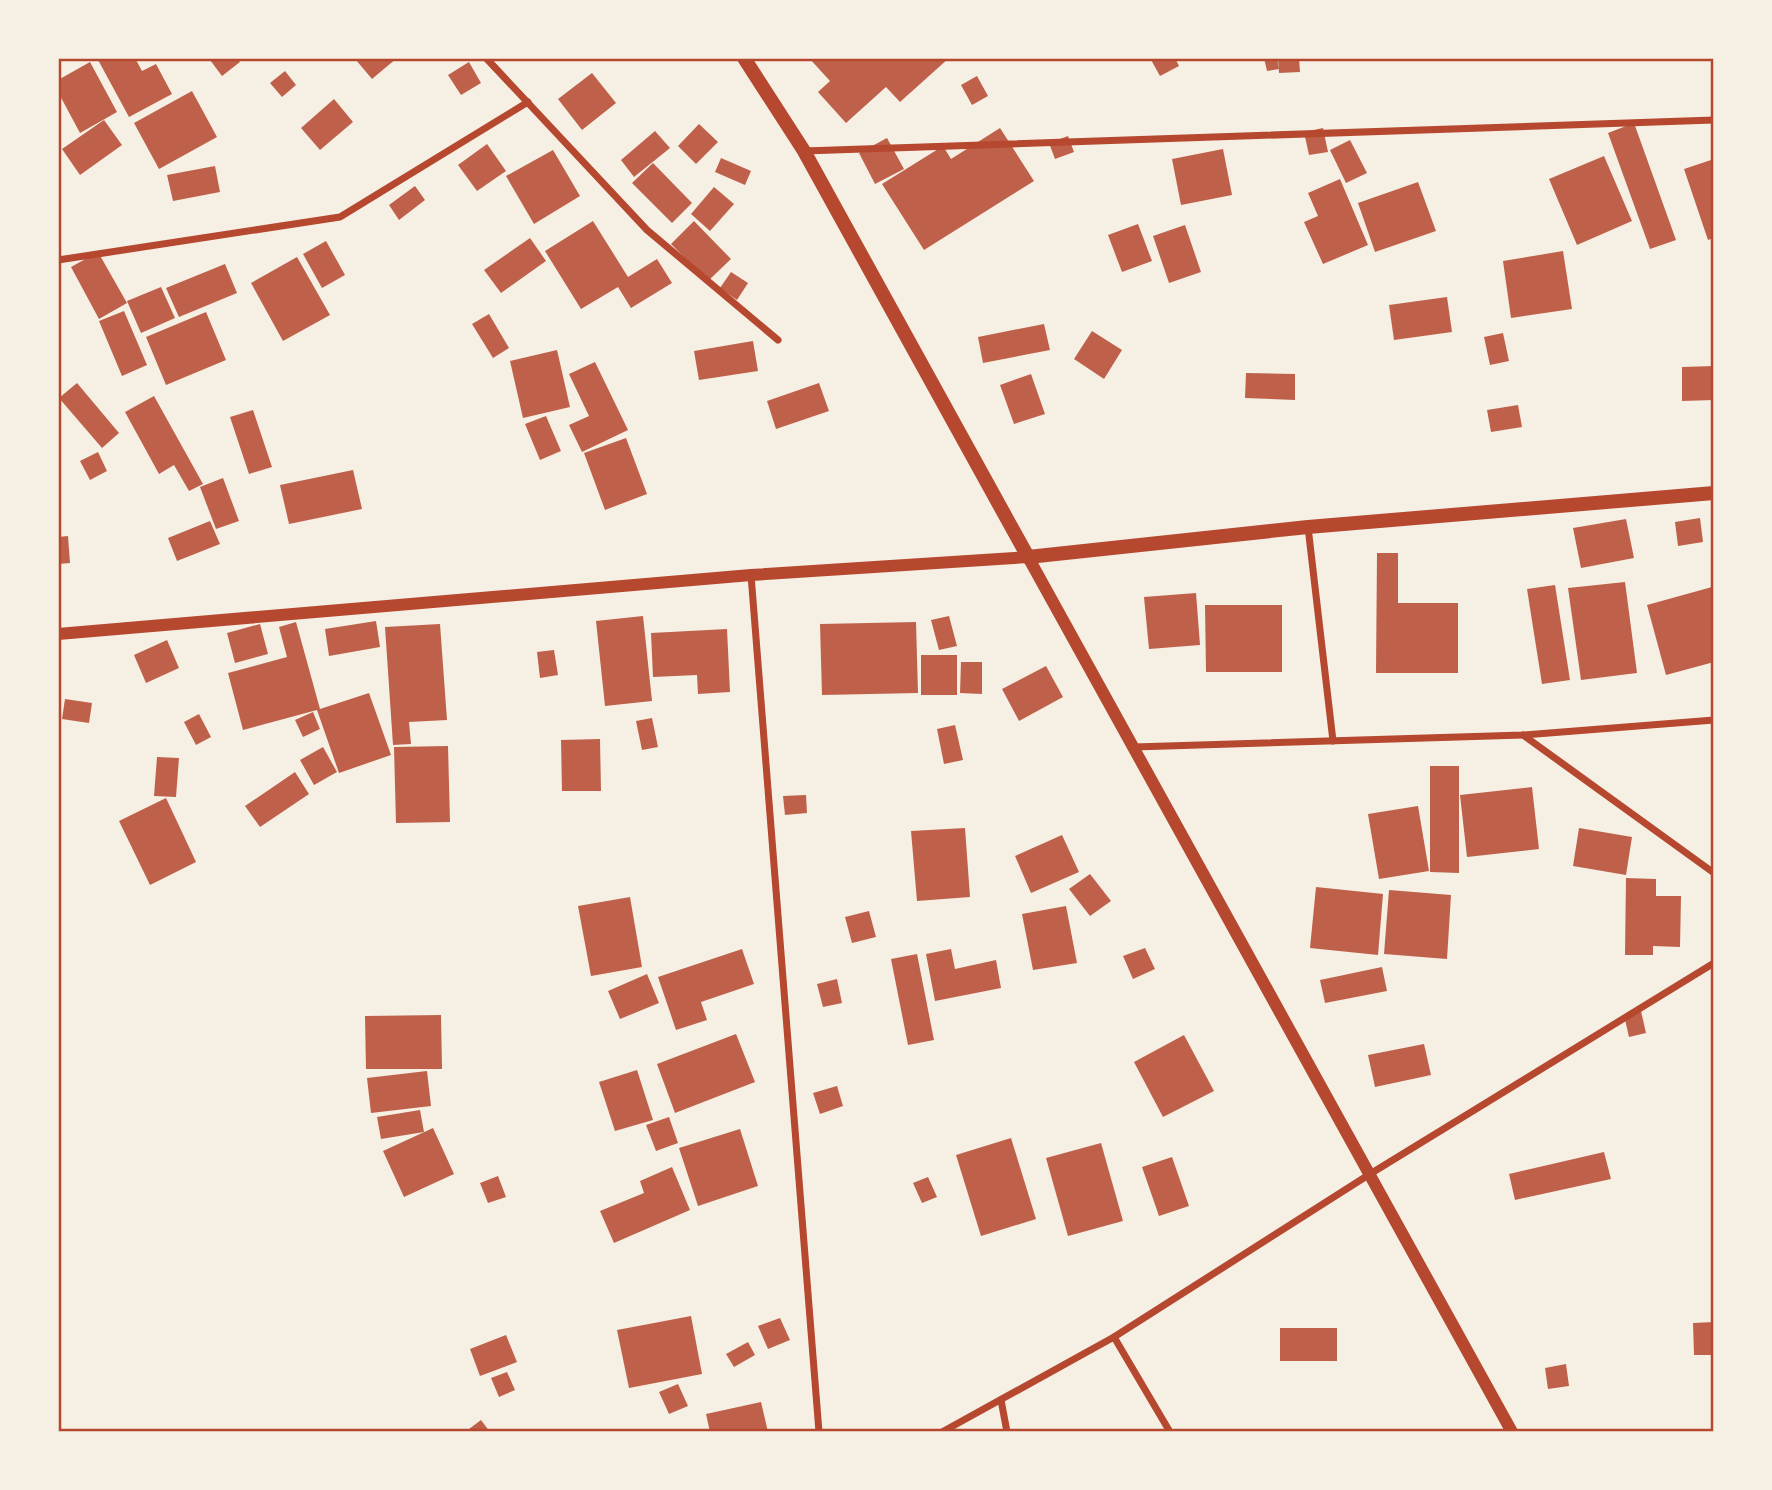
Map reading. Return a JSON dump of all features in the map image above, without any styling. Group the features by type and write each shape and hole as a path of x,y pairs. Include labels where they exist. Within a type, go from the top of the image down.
{"main road":[{"path":"744,58 804,150 1028,556 1308,527 1714,493"}],"street":[{"path":"486,58 647,230 778,340"},
{"path":"58,260 341,217 528,102"},
{"path":"804,150 1714,120"},
{"path":"1308,527 1333,741"},
{"path":"58,634 751,575 1028,556 1512,1432"},
{"path":"751,575 819,1432"},
{"path":"1134,747 1523,735 1714,720"},
{"path":"1523,735 1714,873"},
{"path":"942,1432 1114,1336 1370,1174 1714,963"},
{"path":"1114,1336 1170,1432"},
{"path":"1001,1400 1007,1432"}],"building":[{"path":"97,58 135,58 142,71 156,64 172,94 129,117"},
{"path":"237,58 240,62 222,76 210,60"},
{"path":"397,58 372,79 356,60"},
{"path":"809,58 949,58 900,102 886,87 846,123 818,92 830,81"},
{"path":"1150,58 1175,58 1179,66 1160,76"},
{"path":"1264,58 1277,58 1279,69 1267,71"},
{"path":"1278,58 1299,58 1300,72 1279,73"},
{"path":"90,62 117,112 80,133 58,92 58,80"},
{"path":"469,62 481,83 461,95 448,75"},
{"path":"285,71 296,85 282,97 270,83"},
{"path":"592,73 616,103 582,130 558,99"},
{"path":"977,76 988,96 972,105 961,85"},
{"path":"192,91 217,137 159,169 134,123"},
{"path":"334,99 353,122 320,150 301,128"},
{"path":"104,120 122,145 80,175 62,149"},
{"path":"1634,123 1676,240 1650,249 1608,133"},
{"path":"699,124 718,142 696,164 678,146"},
{"path":"1000,128 1034,181 924,250 882,184 943,146 951,159"},
{"path":"1323,128 1328,152 1309,155 1304,132"},
{"path":"655,131 670,148 634,177 621,160"},
{"path":"1068,136 1074,152 1055,159 1049,143"},
{"path":"887,138 904,169 875,184 859,153"},
{"path":"1350,140 1367,173 1346,183 1330,150"},
{"path":"487,144 506,171 477,191 458,165"},
{"path":"1223,149 1232,195 1181,205 1172,159"},
{"path":"553,150 580,196 534,224 506,176"},
{"path":"1604,156 1632,221 1577,245 1549,179"},
{"path":"721,158 751,171 745,185 715,172"},
{"path":"1714,159 1714,238 1708,240 1684,169"},
{"path":"653,163 692,203 672,223 632,183"},
{"path":"215,166 220,192 173,201 167,175"},
{"path":"1340,179 1368,245 1323,264 1304,222 1318,216 1308,193"},
{"path":"1418,182 1436,231 1375,252 1358,203"},
{"path":"415,186 425,200 399,220 389,205"},
{"path":"714,187 734,204 710,231 691,214"},
{"path":"593,221 628,277 657,259 672,283 631,308 618,287 581,309 545,251"},
{"path":"694,221 731,259 708,281 671,244"},
{"path":"1138,224 1152,261 1122,272 1108,235"},
{"path":"1185,225 1201,272 1169,283 1153,236"},
{"path":"530,238 546,261 501,293 484,270"},
{"path":"326,241 345,275 322,288 303,254"},
{"path":"1563,251 1572,309 1511,318 1503,261"},
{"path":"98,252 127,303 99,319 71,267"},
{"path":"297,257 330,315 283,341 251,283"},
{"path":"225,264 237,293 179,317 166,288"},
{"path":"731,272 748,283 737,300 720,288"},
{"path":"161,287 175,318 141,333 127,301"},
{"path":"1447,297 1452,332 1394,340 1389,305"},
{"path":"124,311 147,365 122,376 99,321"},
{"path":"206,312 226,360 166,385 146,337"},
{"path":"489,314 509,348 493,358 472,324"},
{"path":"1044,324 1050,350 983,363 978,337"},
{"path":"1092,331 1122,350 1104,379 1074,359"},
{"path":"1503,333 1509,361 1490,365 1484,337"},
{"path":"753,341 758,371 699,380 694,351"},
{"path":"557,350 570,407 523,418 510,361"},
{"path":"595,362 628,430 582,452 569,425 589,416 569,374"},
{"path":"1714,366 1714,400 1682,401 1682,367"},
{"path":"1246,373 1295,374 1295,400 1245,398"},
{"path":"1031,374 1045,414 1014,424 1000,385"},
{"path":"77,383 119,433 102,448 59,398"},
{"path":"819,383 829,411 776,429 767,401"},
{"path":"154,396 203,484 189,491 174,465 159,474 125,412"},
{"path":"1518,405 1522,427 1491,432 1487,410"},
{"path":"253,410 272,467 249,474 230,417"},
{"path":"546,416 561,451 540,460 525,424"},
{"path":"626,438 647,494 605,510 584,453"},
{"path":"98,452 107,471 90,480 80,461"},
{"path":"353,470 362,509 289,524 280,485"},
{"path":"223,478 239,521 216,529 200,487"},
{"path":"1700,518 1703,542 1678,546 1675,522"},
{"path":"1626,519 1634,558 1581,568 1573,528"},
{"path":"210,521 220,544 177,561 168,538"},
{"path":"68,536 70,563 58,564 58,537"},
{"path":"1377,553 1398,553 1398,603 1458,603 1458,673 1376,673"},
{"path":"1625,582 1637,673 1581,680 1568,588"},
{"path":"1555,585 1570,680 1542,684 1527,589"},
{"path":"1712,587 1714,662 1666,675 1647,605"},
{"path":"1196,593 1200,645 1149,649 1144,597"},
{"path":"1205,605 1282,605 1282,672 1206,672"},
{"path":"643,616 652,701 605,706 596,621"},
{"path":"949,616 957,646 939,650 931,620"},
{"path":"376,621 380,647 329,656 325,629"},
{"path":"296,622 320,709 369,693 391,755 339,773 317,710 243,730 228,673 287,657 279,627"},
{"path":"916,622 918,693 822,695 820,624"},
{"path":"260,624 268,654 235,663 227,633"},
{"path":"440,624 447,720 409,722 411,744 393,745 385,627"},
{"path":"727,629 730,692 698,694 697,675 653,677 651,633"},
{"path":"167,640 179,668 146,683 134,655"},
{"path":"554,650 558,675 540,678 537,652"},
{"path":"921,655 957,655 957,695 921,695"},
{"path":"961,662 982,662 982,694 960,693"},
{"path":"1046,666 1063,697 1019,721 1002,689"},
{"path":"65,699 92,703 89,723 62,719"},
{"path":"313,712 320,729 303,737 295,720"},
{"path":"199,714 211,737 196,745 184,722"},
{"path":"652,718 658,747 642,750 636,721"},
{"path":"955,725 963,760 944,764 937,729"},
{"path":"600,739 601,791 562,791 561,740"},
{"path":"448,746 450,822 396,823 394,747"},
{"path":"323,747 337,772 314,785 300,760"},
{"path":"157,757 179,758 176,797 154,796"},
{"path":"1430,766 1459,766 1459,873 1430,872"},
{"path":"295,772 309,794 260,827 245,806"},
{"path":"1532,787 1539,849 1467,857 1460,795"},
{"path":"806,795 807,813 785,815 783,796"},
{"path":"166,798 196,862 150,885 119,821"},
{"path":"1418,806 1429,871 1379,879 1368,814"},
{"path":"965,828 970,897 917,901 911,831"},
{"path":"1579,828 1632,837 1626,875 1573,866"},
{"path":"1062,835 1079,872 1031,893 1015,856"},
{"path":"1090,874 1111,901 1090,916 1069,889"},
{"path":"1626,878 1656,879 1656,896 1681,896 1680,947 1653,946 1653,955 1625,955"},
{"path":"1316,887 1383,894 1378,955 1310,948"},
{"path":"1389,890 1451,895 1447,959 1384,954"},
{"path":"630,897 642,967 591,976 578,906"},
{"path":"1066,906 1077,963 1033,970 1022,914"},
{"path":"869,911 876,937 852,943 845,917"},
{"path":"1145,948 1155,969 1133,979 1123,956"},
{"path":"742,949 754,984 701,1002 707,1020 676,1030 658,977"},
{"path":"951,949 955,969 996,960 1001,988 935,1001 926,954"},
{"path":"917,954 934,1040 908,1045 891,959"},
{"path":"1382,967 1387,991 1325,1003 1320,980"},
{"path":"647,974 659,1003 620,1019 608,991"},
{"path":"837,979 842,1003 823,1007 817,984"},
{"path":"1641,1011 1646,1033 1629,1037 1624,1015"},
{"path":"441,1015 442,1069 366,1069 365,1016"},
{"path":"736,1034 755,1082 675,1113 657,1064"},
{"path":"1184,1035 1214,1091 1163,1117 1134,1062"},
{"path":"1424,1044 1431,1075 1375,1087 1368,1055"},
{"path":"637,1070 653,1120 615,1131 599,1082"},
{"path":"427,1071 431,1106 371,1113 367,1078"},
{"path":"837,1086 843,1106 820,1114 813,1093"},
{"path":"420,1110 424,1132 381,1139 377,1117"},
{"path":"669,1117 678,1143 656,1151 646,1125"},
{"path":"433,1128 454,1174 404,1197 383,1151"},
{"path":"740,1129 758,1186 698,1206 679,1148"},
{"path":"1011,1138 1036,1219 981,1236 956,1155"},
{"path":"1101,1143 1123,1221 1068,1236 1046,1158"},
{"path":"1604,1152 1611,1179 1515,1200 1509,1174"},
{"path":"1172,1157 1189,1206 1159,1216 1142,1167"},
{"path":"672,1167 690,1210 614,1243 600,1211 644,1193 640,1181"},
{"path":"498,1176 506,1197 488,1203 480,1183"},
{"path":"928,1177 937,1197 922,1203 913,1183"},
{"path":"691,1316 702,1374 629,1388 617,1330"},
{"path":"780,1318 790,1340 768,1349 758,1326"},
{"path":"1714,1322 1714,1355 1694,1355 1693,1323"},
{"path":"1280,1328 1337,1328 1337,1361 1280,1361"},
{"path":"506,1335 517,1362 480,1376 470,1349"},
{"path":"748,1342 755,1355 734,1367 726,1354"},
{"path":"1566,1364 1569,1386 1548,1389 1545,1368"},
{"path":"507,1372 515,1390 499,1397 491,1378"},
{"path":"678,1384 688,1406 669,1414 659,1392"},
{"path":"761,1402 768,1432 710,1432 706,1414"},
{"path":"481,1420 490,1432 465,1432"}]}
